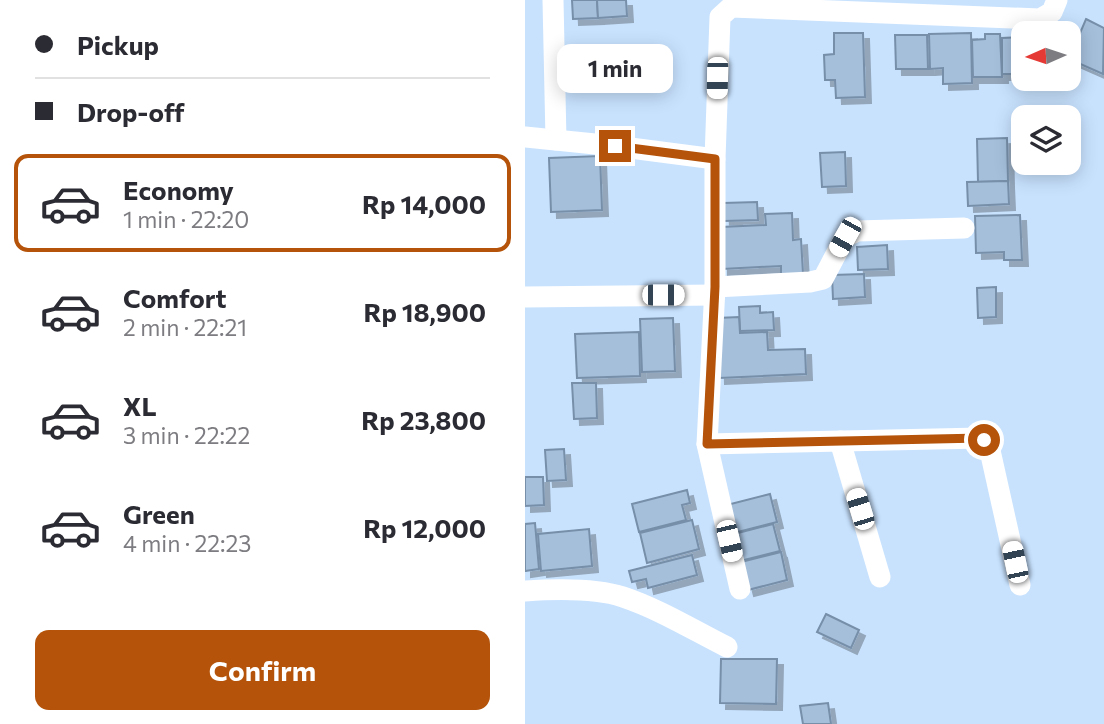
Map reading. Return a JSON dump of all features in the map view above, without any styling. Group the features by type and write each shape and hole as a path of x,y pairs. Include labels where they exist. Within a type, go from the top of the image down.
{"street":[{"path":"554,0 556,140"},
{"path":"740,589 707,444 715,291 715,159 720,16 728,8 1040,19 1052,12 1057,0"},
{"path":"525,137 715,159"},
{"path":"525,297 715,291 810,282 823,279 845,237 857,231 964,228"},
{"path":"707,444 981,438 987,442 1020,585"},
{"path":"840,441 880,577"},
{"path":"525,591 588,592 621,596 655,610 727,647"}],"building":[{"path":"572,0 597,0 598,18 573,19"},
{"path":"597,0 626,0 627,16 598,18"},
{"path":"1086,19 1104,28 1103,74 1081,64 1081,31"},
{"path":"834,33 863,33 865,97 836,98 835,80 825,80 824,55 834,54"},
{"path":"971,33 972,83 943,84 943,68 930,69 929,34"},
{"path":"985,34 1000,34 1002,77 973,77 972,40 985,39"},
{"path":"895,35 927,35 928,69 896,69"},
{"path":"1002,38 1011,38 1011,74 1002,74"},
{"path":"1007,138 1008,181 978,182 977,139"},
{"path":"845,152 846,186 822,187 820,153"},
{"path":"600,156 602,210 551,212 549,158"},
{"path":"1008,181 1009,204 968,206 967,182"},
{"path":"757,202 758,220 724,221 723,203"},
{"path":"792,213 793,240 801,239 803,274 781,275 781,266 722,269 721,227 766,225 765,214"},
{"path":"1020,215 1022,260 1004,260 1004,252 976,253 975,216"},
{"path":"887,245 888,269 858,270 857,247"},
{"path":"864,274 865,297 833,299 832,275"},
{"path":"996,287 996,317 978,318 977,288"},
{"path":"760,306 760,313 773,312 774,330 740,331 739,307"},
{"path":"739,317 740,333 767,332 768,350 805,349 806,374 719,378 717,318"},
{"path":"673,318 675,371 642,372 640,319"},
{"path":"639,332 640,376 577,378 575,334"},
{"path":"572,383 596,383 597,418 574,419"},
{"path":"564,449 566,480 547,481 545,450"},
{"path":"525,477 543,477 544,505 525,506"},
{"path":"687,490 690,503 682,505 686,520 639,532 632,504"},
{"path":"770,494 777,522 730,534 723,506"},
{"path":"692,520 699,549 647,563 640,533"},
{"path":"535,523 539,569 525,571 525,524"},
{"path":"773,524 780,551 740,561 734,534"},
{"path":"589,529 592,566 541,571 538,534"},
{"path":"781,552 787,580 748,590 741,562"},
{"path":"692,555 697,575 648,588 646,579 632,582 629,571"},
{"path":"826,614 859,630 851,648 817,632"},
{"path":"721,659 777,659 776,704 720,703"},
{"path":"828,703 831,724 803,724 800,706"}],"route":[{"path":"615,146 715,159 715,287 707,444 984,440"}]}
